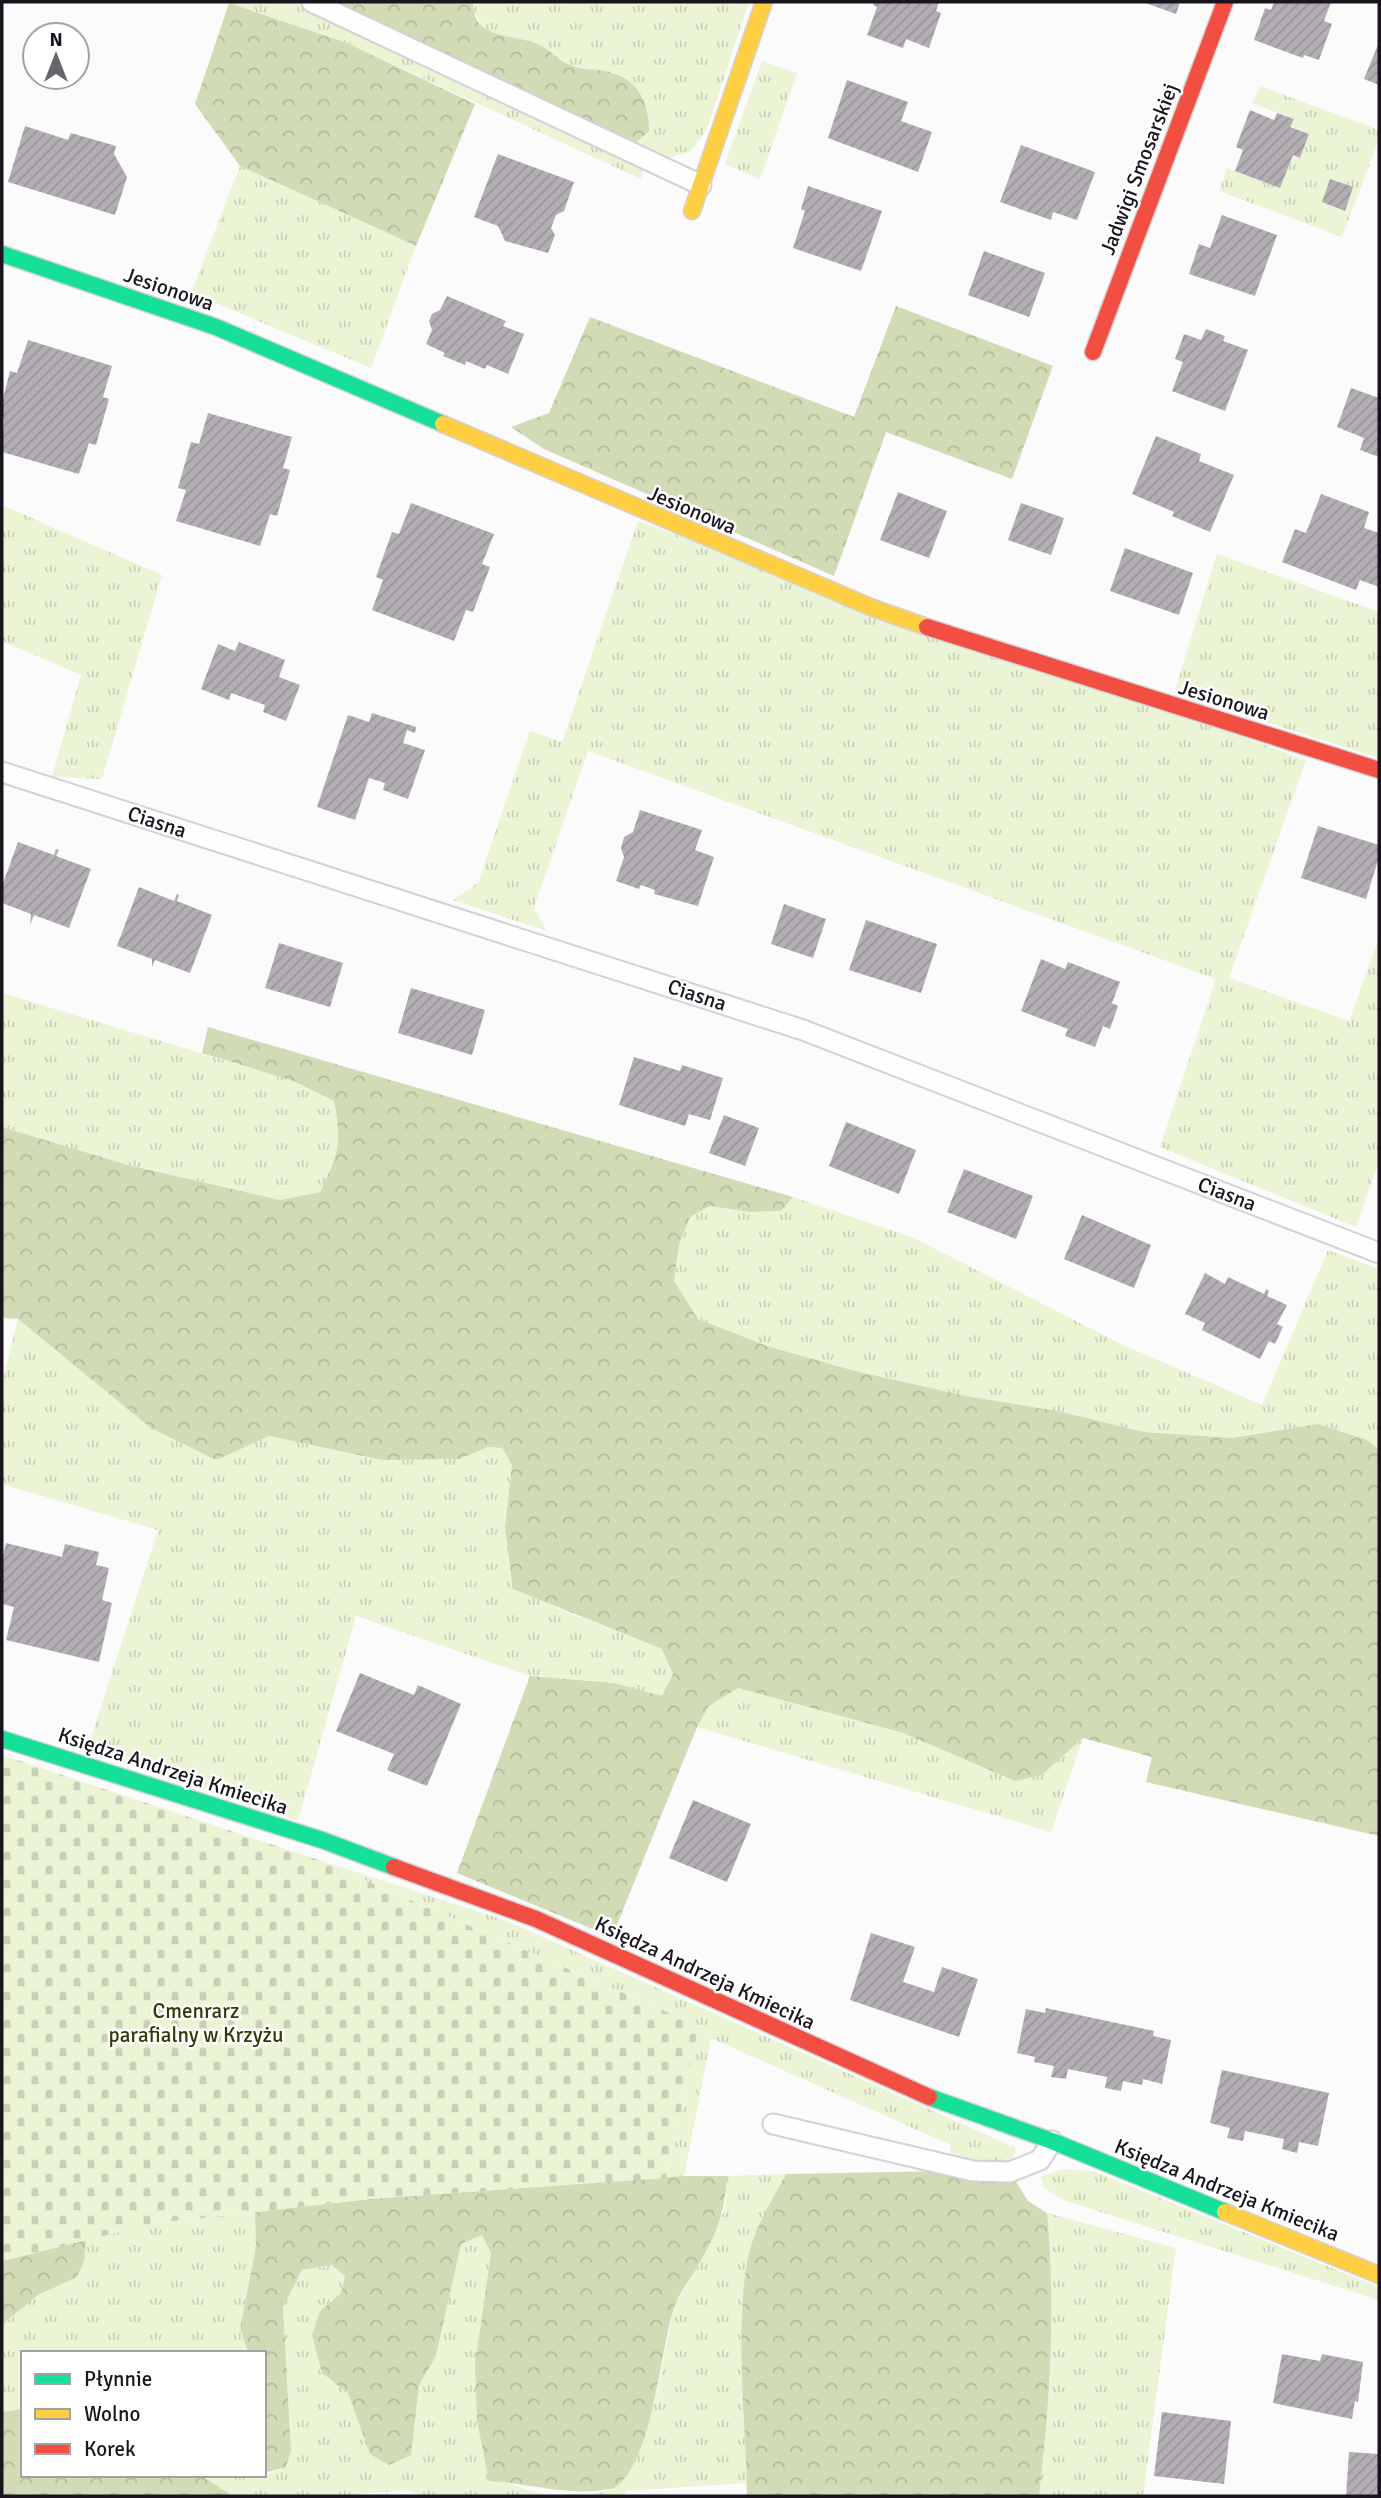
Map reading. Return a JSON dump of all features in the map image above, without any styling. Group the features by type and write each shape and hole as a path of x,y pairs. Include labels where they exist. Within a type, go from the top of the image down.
{"street":[{"path":"692,211 764,2"},
{"name":"Jadwigi Smosarskiej","path":"1093,352 1225,2"},
{"name":"Jesionowa","path":"2,254 216,327 873,608 996,651 1379,770"},
{"name":"Księdza Andrzeja Kmiecika","path":"2,1740 322,1840 536,1919 916,2092 1052,2141 1379,2275"}],"lane":[{"path":"312,2 701,185"},
{"name":"Ciasna","path":"2,772 803,1030 1379,1253"},
{"path":"774,2124 973,2171 1010,2172 1040,2160 1052,2141"}],"green space":[{"path":"226,2 335,2 634,144 614,73 571,66 538,44 487,32 473,12 473,2 749,2 707,129 690,152 665,159 648,151 641,179 347,43"},
{"path":"335,2 473,2 474,14 486,29 538,44 575,67 607,71 630,82 645,103 649,131 634,144"},
{"path":"229,3 347,43 475,104 416,246 240,166 195,104"},
{"path":"762,61 797,73 760,179 725,164"},
{"path":"1260,86 1379,130 1379,139 1342,237 1219,191 1227,168 1280,188 1293,155 1301,157 1309,134 1290,127 1293,119 1252,103"},
{"path":"240,166 416,246 371,368 191,293"},
{"path":"896,306 1053,366 1012,479 886,432 834,576 544,449 511,427 549,413 590,317 854,417"},
{"path":"2,505 162,575 102,779 52,777 81,675 2,641"},
{"path":"638,521 1306,760 1229,978 1349,1021 1379,938 1379,1161 1356,1227 1160,1147 1216,979 588,751 534,908 547,931 453,900 478,883 530,731 562,742"},
{"path":"1217,554 1379,612 1379,758 1174,693"},
{"path":"2,993 293,1081 334,1101 338,1128 337,1148 332,1168 321,1192 280,1200 128,1165 2,1127"},
{"path":"208,1027 793,1197 781,1211 750,1212 710,1206 690,1217 679,1245 674,1281 698,1319 767,1346 855,1371 966,1396 1058,1411 1144,1432 1232,1438 1318,1424 1367,1440 1379,1450 1379,1836 1146,1782 1152,1757 1083,1738 1042,1775 1015,1781 903,1733 738,1688 709,1706 697,1727 612,1937 457,1873 530,1676 614,1683 662,1696 673,1674 662,1649 513,1589 505,1527 512,1465 502,1448 488,1447 459,1459 382,1460 269,1436 216,1460 151,1428 18,1319 2,1318 2,1127 128,1165 280,1200 320,1192 337,1148 338,1128 334,1101 293,1081 202,1053"},
{"path":"793,1197 916,1239 1121,1344 1262,1405 1328,1250 1379,1269 1379,1450 1367,1440 1318,1424 1232,1438 1144,1432 1058,1411 966,1396 855,1371 767,1346 698,1319 674,1281 679,1245 690,1217 710,1206 750,1212 781,1211"},
{"path":"18,1319 61,1353 215,1460 269,1436 382,1460 459,1459 488,1447 503,1448 512,1465 505,1527 557,1608 662,1649 673,1674 662,1696 614,1683 530,1676 356,1616 298,1821 87,1750 158,1530 2,1484 2,1384"},
{"path":"738,1688 903,1733 1015,1781 1042,1775 1083,1738 1051,1832 697,1727 709,1706"},
{"name":"Cmenrarz parafialny w Krzyżu","path":"2,1755 316,1859 699,2026 666,2178 369,2199 156,2223 2,2261"},
{"path":"316,1859 507,1921 1016,2148 1013,2158 997,2164 950,2156 951,2145 711,2038 684,2176 666,2178 699,2026"},
{"path":"1064,2169 1093,2171 1379,2287 1379,2300 1063,2200 1044,2188 1041,2176"},
{"path":"949,2171 969,2179 1016,2182 1028,2201 1047,2213 1051,2320 1046,2425 1039,2496 747,2496 741,2349 747,2262 763,2216 786,2174"},
{"path":"786,2174 768,2206 747,2259 743,2313 747,2483 625,2491 625,2496 591,2496 615,2487 635,2461 657,2393 674,2306 706,2253 725,2208 727,2176"},
{"path":"684,2176 727,2176 718,2225 674,2308 653,2404 638,2456 627,2475 614,2488 567,2491 489,2481 477,2421 475,2364 491,2253 482,2235 461,2244 436,2356 419,2385 411,2455 389,2465 370,2454 348,2393 322,2373 312,2335 320,2311 341,2293 345,2276 331,2265 302,2270 283,2307 291,2451 286,2467 266,2472 266,2351 247,2351 240,2328 256,2247 255,2212 369,2199"},
{"path":"255,2212 256,2247 240,2328 247,2351 21,2351 21,2409 2,2412 2,2325 38,2295 77,2277 84,2260 86,2240 156,2223"},
{"path":"1047,2213 1176,2248 1143,2496 1039,2496 1046,2425 1051,2320"},
{"path":"482,2235 491,2253 475,2364 477,2421 503,2482 549,2496 422,2496 406,2490 335,2496 233,2496 203,2477 266,2477 266,2474 286,2467 291,2451 283,2307 302,2270 331,2265 345,2277 341,2293 320,2311 322,2373 348,2393 357,2414 411,2456 419,2385 436,2356 461,2244"},
{"path":"86,2240 84,2261 77,2277 38,2295 2,2325 2,2261"},
{"path":"21,2409 21,2477 203,2477 233,2496 2,2496 2,2412"}],"building":[{"path":"874,2 939,2 936,11 941,13 929,48 906,39 903,48 867,35 877,7 873,5"},
{"path":"1143,2 1180,2 1176,14"},
{"path":"1274,2 1331,2 1324,21 1332,24 1319,60 1304,55 1303,58 1254,40 1265,8 1271,10"},
{"path":"1379,42 1379,85 1364,79"},
{"path":"847,80 908,102 901,121 932,132 918,172 828,138"},
{"path":"1250,110 1274,120 1277,113 1294,119 1290,127 1309,134 1300,158 1293,155 1280,188 1235,171 1243,150 1236,147"},
{"path":"25,126 68,140 71,133 116,146 114,154 127,177 115,215 8,182"},
{"path":"1021,145 1095,172 1077,220 1053,212 1051,220 1000,202"},
{"path":"498,154 574,182 564,211 556,215 551,228 555,235 548,253 505,241 498,226 474,217"},
{"path":"1330,179 1353,187 1345,211 1322,202"},
{"path":"808,186 882,211 861,271 793,248 805,211 801,209"},
{"path":"1222,215 1277,235 1255,296 1189,274 1199,244 1210,248"},
{"path":"984,251 1045,273 1029,317 968,295"},
{"path":"447,296 506,321 503,326 524,334 508,374 487,365 485,369 466,361 465,365 443,356 445,353 426,344 432,330 429,321 432,314 440,310"},
{"path":"1206,329 1225,336 1223,341 1248,350 1225,411 1172,391 1183,362 1175,359 1184,334 1201,340"},
{"path":"28,340 112,366 103,397 109,399 96,445 89,443 79,474 2,452 2,403 10,371 17,373"},
{"path":"1351,388 1379,398 1379,457 1360,450 1364,438 1337,427"},
{"path":"208,413 292,437 283,468 290,470 277,516 270,514 260,546 176,521 186,490 178,488 191,442 199,444"},
{"path":"1156,436 1201,454 1199,461 1234,475 1210,532 1172,516 1174,512 1132,494"},
{"path":"898,492 947,511 929,558 880,540"},
{"path":"1321,494 1369,512 1364,528 1379,533 1379,587 1360,580 1356,590 1282,562 1295,529 1306,533"},
{"path":"411,503 494,534 482,564 490,567 473,612 466,610 454,641 372,610 383,580 376,577 392,532 399,534"},
{"path":"1021,503 1064,518 1051,555 1008,540"},
{"path":"1125,548 1193,573 1179,615 1110,591"},
{"path":"239,642 285,660 279,677 300,685 286,721 263,712 265,705 231,693 229,700 201,689 218,644 235,651"},
{"path":"372,713 416,727 415,733 407,730 403,743 425,750 408,799 383,790 385,783 369,778 355,820 317,807 348,715 369,722"},
{"path":"640,810 702,830 695,850 714,857 698,906 654,894 655,890 641,885 639,889 616,881 624,857 621,848 624,837 633,832"},
{"path":"1318,826 1379,845 1379,857 1366,899 1301,878"},
{"path":"18,842 54,855 56,849 59,850 56,856 91,869 69,928 34,915 30,925 31,914 2,903 2,886"},
{"path":"139,887 174,901 177,894 177,901 212,915 190,973 155,960 152,967 152,959 117,946"},
{"path":"784,904 826,919 813,958 771,944"},
{"path":"866,920 937,944 921,993 849,970"},
{"path":"279,943 343,963 330,1007 265,988"},
{"path":"1041,959 1065,969 1068,962 1120,982 1112,1003 1118,1006 1110,1029 1103,1026 1095,1047 1065,1036 1068,1029 1021,1011"},
{"path":"411,988 485,1010 472,1055 398,1033"},
{"path":"634,1057 680,1071 682,1065 723,1078 710,1120 689,1114 685,1126 619,1105"},
{"path":"724,1115 759,1128 745,1166 709,1153"},
{"path":"846,1122 916,1150 899,1194 829,1166"},
{"path":"964,1169 1033,1196 1016,1239 947,1212"},
{"path":"1082,1215 1151,1245 1134,1288 1064,1259"},
{"path":"1205,1273 1225,1284 1228,1277 1264,1294 1266,1289 1269,1291 1267,1296 1287,1305 1277,1324 1283,1327 1275,1344 1269,1341 1260,1359 1202,1330 1205,1323 1185,1314"},
{"path":"6,1543 62,1557 65,1544 99,1552 96,1565 109,1568 102,1600 112,1603 99,1662 6,1640 14,1607 2,1604 2,1561"},
{"path":"360,1673 414,1695 418,1685 461,1704 427,1786 387,1770 394,1754 336,1731"},
{"path":"693,1800 751,1824 727,1882 669,1858"},
{"path":"871,1933 915,1947 903,1982 934,1992 942,1967 978,1979 959,2037 850,2000"},
{"path":"1046,2008 1154,2031 1153,2036 1171,2040 1162,2084 1143,2079 1142,2085 1123,2081 1121,2091 1105,2088 1107,2077 1068,2069 1066,2079 1051,2077 1054,2066 1034,2062 1035,2057 1017,2053 1026,2009 1045,2013"},
{"path":"1222,2070 1329,2093 1318,2146 1299,2142 1297,2153 1282,2149 1284,2139 1245,2131 1243,2141 1227,2138 1230,2128 1210,2123"},
{"path":"1282,2354 1320,2361 1322,2354 1363,2362 1358,2402 1355,2401 1352,2419 1273,2403"},
{"path":"1162,2412 1231,2421 1224,2484 1154,2476"},
{"path":"1349,2452 1379,2454 1379,2496 1346,2496"}],"traffic: fast":[{"path":"2,254 216,327 443,424"},
{"path":"2,1739 322,1840 394,1867"},
{"path":"929,2097 1052,2141 1225,2212"}],"traffic: slow":[{"path":"692,211 764,2"},
{"path":"443,424 873,608 927,627"},
{"path":"1225,2212 1379,2275"}],"traffic: jam":[{"path":"1093,352 1225,2"},
{"path":"927,627 1379,770"},
{"path":"394,1867 536,1919 929,2097"}]}
